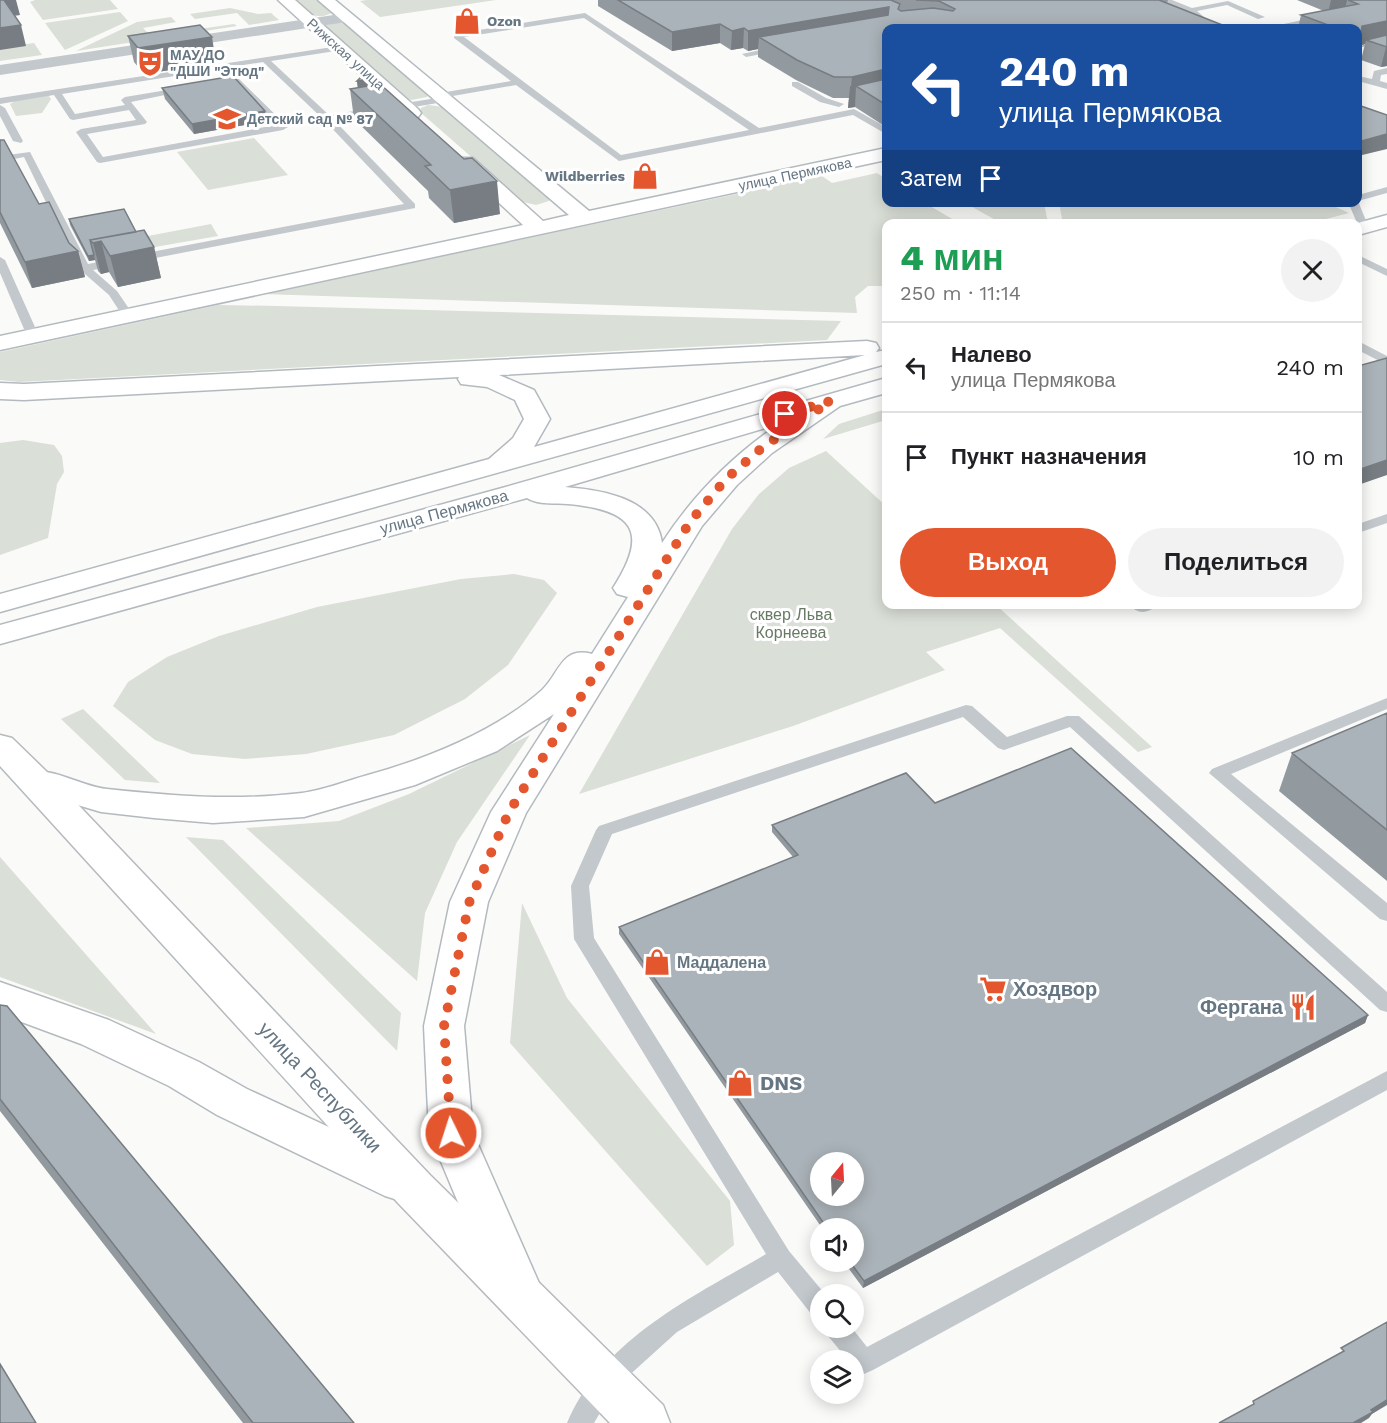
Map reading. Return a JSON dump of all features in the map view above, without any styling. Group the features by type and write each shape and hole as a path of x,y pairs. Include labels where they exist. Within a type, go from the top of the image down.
{"main road":[{"name":"Рижская улица","path":"286,0 429,128"},
{"name":"Рижская улица","path":"326,0 586,219"},
{"path":"1362,52 1387,46"},
{"path":"454,151 540,229"},
{"name":"улица Пермякова","path":"0,343 882,155"},
{"path":"1362,229 1387,221"},
{"path":"0,391 215,382 882,346"},
{"name":"улица Пермякова","path":"0,603 882,358"},
{"path":"0,411 30,403 82,397 448,378 490,380 525,394 537,419 523,443 496,466"},
{"name":"улица Пермякова","path":"0,635 512,494 882,386"},
{"path":"519,1293 451,1133 444,1026 469,903 509,812 690,522 726,479 763,447 831,401"},
{"path":"36,781 101,800 154,806 213,811 304,805 403,777 485,743 555,696 585,656 641,566 649,543 645,525 629,512 606,502 571,495 512,494"},
{"name":"улица Республики","path":"0,746 36,781 414,1189 645,1423"},
{"path":"0,998 95,1032 184,1074 232,1102 414,1189"}],"street":[{"path":"0,70 347,18"}],"lane":[{"path":"1165,0 1191,10 1206,24"},
{"path":"1191,10 1227,3 1261,17"},
{"path":"757,131 585,15 457,36 619,158 757,131 854,112"},
{"path":"1289,24 1335,15"},
{"path":"746,54 793,46"},
{"path":"0,101 339,48"},
{"path":"84,268 411,206 327,118 264,59"},
{"path":"1376,81 1377,73 1387,70"},
{"path":"1362,79 1387,86"},
{"path":"193,89 125,100 142,122 81,132 100,160 283,127 238,81 204,87"},
{"path":"327,118 404,106 517,82"},
{"path":"795,84 823,100 844,103 854,112 882,129"},
{"path":"56,92 74,117 130,107"},
{"path":"0,108 18,141"},
{"path":"0,159 27,154 84,268 113,293 128,316"},
{"path":"1362,197 1387,190"},
{"path":"0,260 33,336"},
{"path":"1362,260 1387,273"},
{"path":"1362,347 1387,361"},
{"path":"1362,527 1387,518"},
{"path":"1387,704 1218,773 1387,914"},
{"path":"810,1294 781,1258 584,939 580,886 605,830 966,710 1004,744 1073,720 1387,1004"},
{"path":"845,1338 864,1362 1387,1080"},
{"path":"580,1423 605,1381 668,1324 781,1258"}],"green space":[{"path":"35,0 110,0 118,9 43,20 30,2"},
{"path":"293,0 318,0 331,13 315,15"},
{"path":"496,0 380,17 360,1"},
{"path":"230,8 258,14 271,13 279,20 249,25 237,13 195,19 190,14"},
{"path":"120,12 128,21 65,50 45,23"},
{"path":"171,17 176,22 143,28 151,36 234,24 237,26 76,51 137,22"},
{"path":"337,22 346,24 428,94 427,97 411,100 404,98 324,26"},
{"path":"34,43 42,55 0,61 0,48"},
{"path":"48,95 51,99 42,113 16,116 10,104 17,100"},
{"path":"428,105 444,107 549,197 549,201 536,205 523,202 420,112 421,108"},
{"path":"254,138 288,175 208,190 177,152"},
{"path":"877,173 882,176 882,207 932,207 952,219 882,219 882,286 868,286 855,297 857,313 262,294 822,176 832,183"},
{"path":"972,207 1045,207 1047,219 994,219"},
{"path":"1060,207 1336,207 1349,213 1326,219 1062,219"},
{"path":"211,224 218,236 155,247 148,236"},
{"path":"218,305 841,321 827,340 19,382 0,380 0,352"},
{"path":"882,410 882,421 823,439 839,424"},
{"path":"23,440 54,445 62,456 64,472 57,484 48,538 0,555 0,443"},
{"name":"сквер Льва Корнеева","path":"826,451 882,502 882,609 1000,609 1152,747 1138,752 1000,628 926,652 945,670 793,726 579,794 732,529 759,494 789,468"},
{"path":"514,574 544,580 557,593 508,665 465,699 394,735 306,754 245,759 192,754 155,740 113,706 128,682 167,657 219,636 317,607 461,579"},
{"path":"83,709 160,783 125,780 61,719"},
{"path":"530,735 457,842 425,913 417,981 246,828 339,821 409,794"},
{"path":"186,837 223,840 401,1013 397,1051"},
{"path":"0,857 156,1034 0,977"},
{"path":"522,903 567,998 730,1201 734,1245 707,1266 510,1043"}],"building":[{"path":"0,0 4,0 21,25 0,28"},
{"path":"618,0 891,0 900,4 898,9 901,11 933,8 953,11 955,9 939,1 916,0 1159,0 1220,24 882,24 882,70 852,77 834,77 797,60 759,37 888,15 889,7 748,31 744,28 732,31 720,24 672,32"},
{"path":"1348,0 1387,0 1387,21 1362,26 1362,24 1325,24 1301,15 1358,4"},
{"path":"200,25 212,37 138,48 128,36"},
{"path":"1387,35 1387,47 1366,40"},
{"path":"365,73 371,79 357,81"},
{"path":"233,76 265,111 192,124 162,88"},
{"path":"882,80 882,102 856,86 850,87"},
{"path":"380,84 464,159 472,158 497,181 450,190 425,166 431,165 350,89"},
{"path":"1362,106 1387,115 1387,134 1362,141"},
{"path":"0,140 4,140 39,204 49,202 69,243 78,251 25,262 0,212"},
{"path":"124,209 136,232 90,240 94,255 88,256 69,219"},
{"path":"144,230 154,247 110,256 101,241 93,243 90,240"},
{"path":"1387,358 1387,460 1362,469 1362,365"},
{"path":"1387,713 1387,830 1292,753"},
{"name":"Хоздвор","path":"1071,748 1368,1015 864,1281 857,1272 864,1272 864,1218 820,1218 812,1206 864,1206 864,1152 810,1152 810,1203 619,927 798,855 772,825 906,773 935,803"},
{"path":"0,1005 7,1006 354,1423 253,1423 0,1099"},
{"path":"1387,1322 1387,1400 1371,1410 1373,1412 1353,1423 1219,1423 1254,1404 1253,1401 1344,1351 1341,1348"},
{"path":"0,1364 36,1423 0,1423"}],"place":[{"name":"Ozon","path":"467,21"},
{"name":"МАУ ДО \"ДШИ \"Этюд\"","path":"150,63"},
{"name":"Детский сад № 87","path":"227,119"},
{"name":"Wildberries","path":"645,176"},
{"name":"Маддалена","path":"657,962"},
{"name":"Хоздвор","path":"993,989"},
{"name":"Фергана","path":"1303,1007"},
{"name":"DNS","path":"740,1083"}],"route":[{"path":"451,1133 444,1026 469,903 509,812 690,522 726,479 763,447 831,401 785,414"}]}
